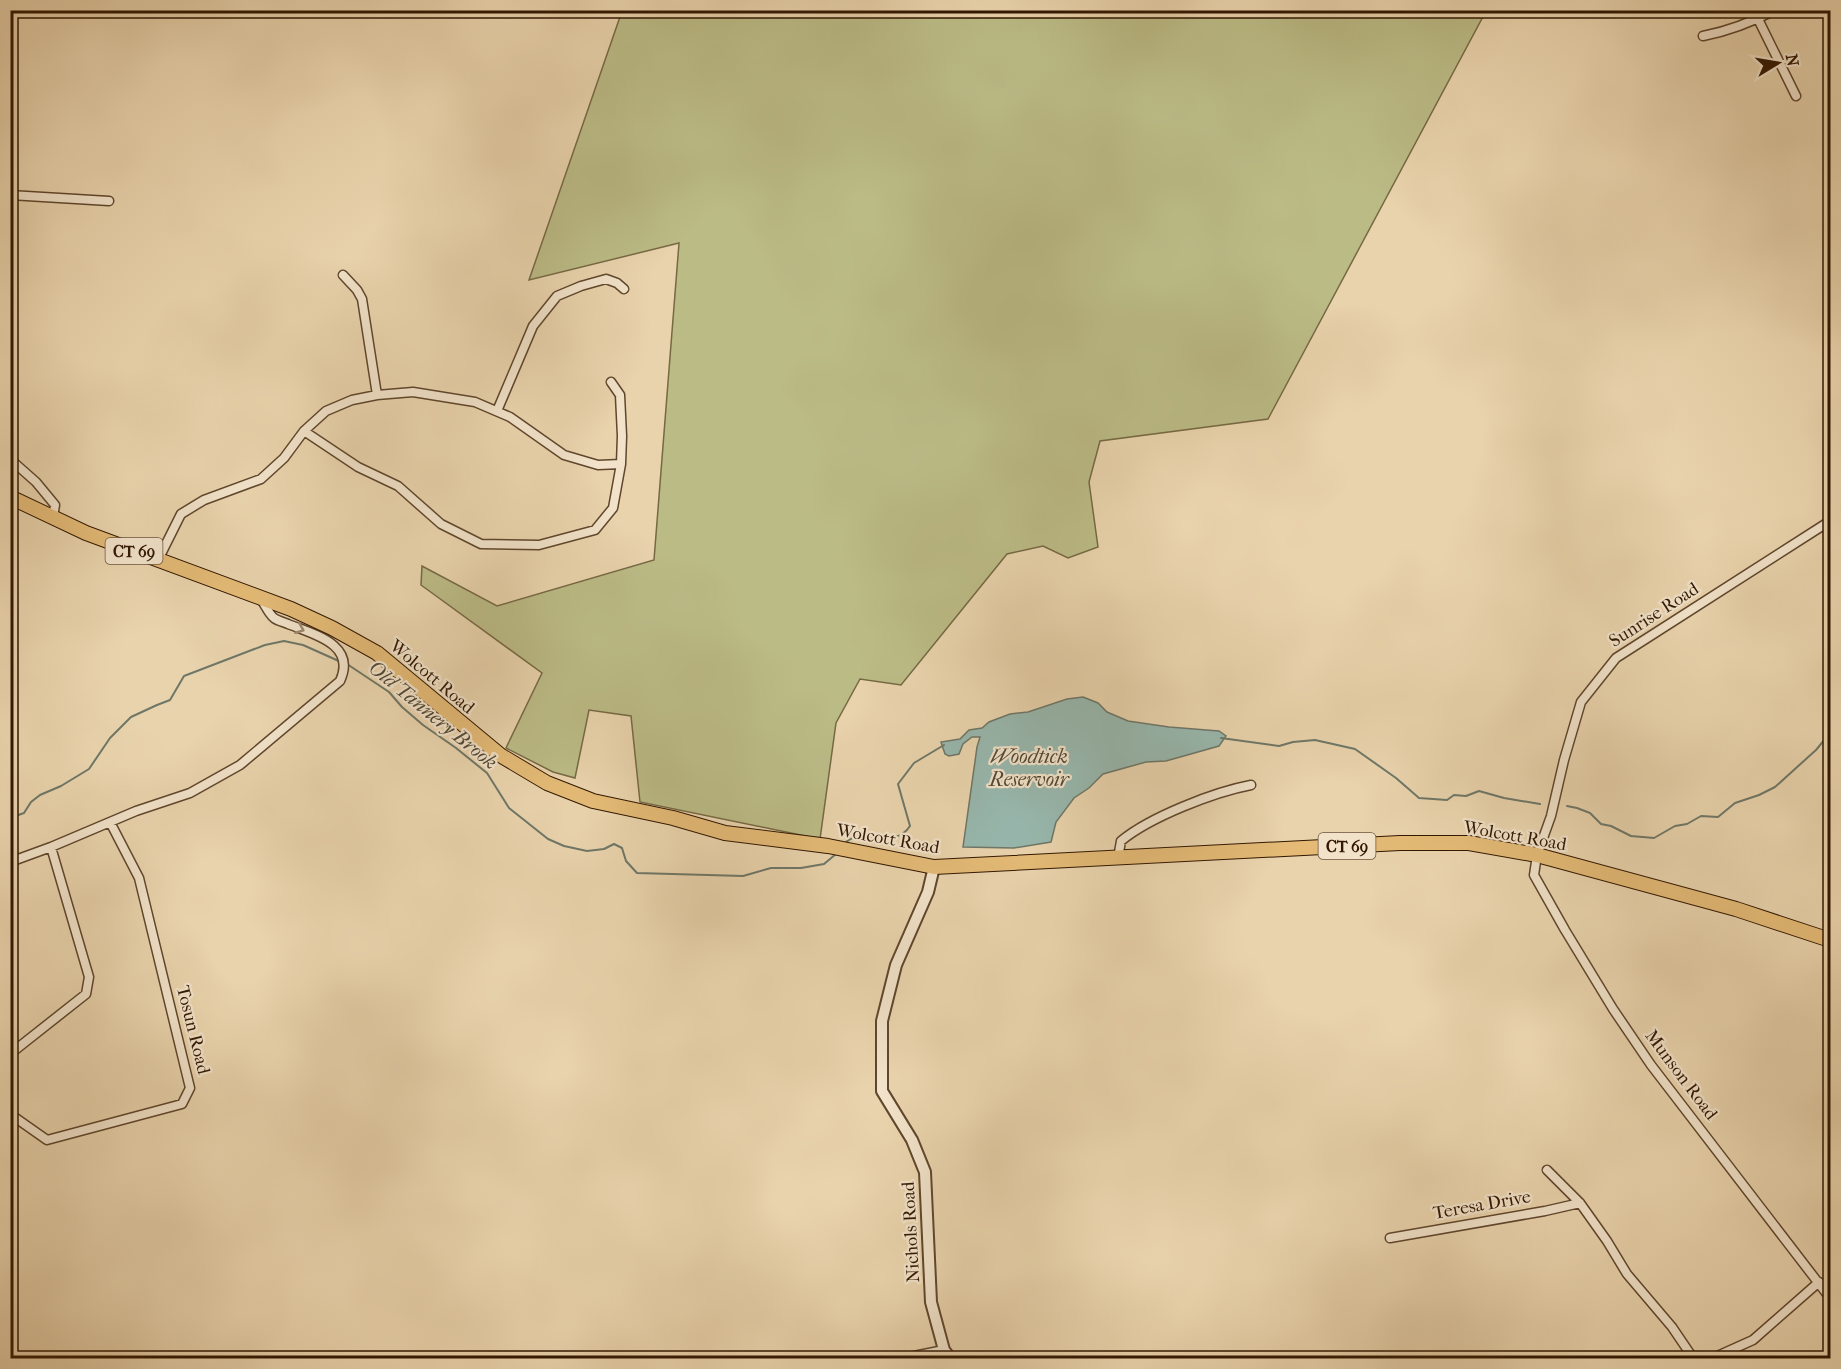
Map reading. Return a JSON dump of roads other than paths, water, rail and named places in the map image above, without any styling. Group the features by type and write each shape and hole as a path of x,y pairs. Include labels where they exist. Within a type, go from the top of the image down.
{"main road":[{"name":"Wolcott Road","path":"10,497 86,533 291,609 332,628 377,653 500,756 547,783 593,801 674,818 725,832 852,851 934,867 1400,843 1469,843 1537,855 1736,909 1830,940"}],"street":[{"path":"1703,36 1721,33 1775,10"},
{"path":"1758,19 1796,96"},
{"path":"10,195 109,201"},
{"path":"343,275 362,299 377,394"},
{"path":"497,411 533,326 557,296 606,279 616,283 624,290"},
{"path":"304,431 358,467 398,486 441,524 481,544 539,545 595,530 613,508 621,464 620,395 612,381"},
{"path":"158,560 181,514 204,500 261,478 284,458 304,431 326,411 352,400 377,394 413,392 475,402 510,417 564,455 598,465 621,464"},
{"path":"10,459 36,482 55,505 53,517"},
{"name":"Sunrise Road","path":"1537,855 1551,816 1581,702 1616,658 1830,521"},
{"path":"10,862 190,793 240,765 342,677 343,656 337,647 327,640 274,618 260,598"},
{"path":"1118,858 1121,841 1131,832 1216,794 1251,785"},
{"name":"Tosun Road","path":"10,1114 46,1140 182,1104 190,1088 139,878 110,822"},
{"path":"10,1054 87,994 89,977 51,847"},
{"name":"Munson Road","path":"1537,855 1534,875 1613,1009 1651,1065 1830,1298"},
{"name":"Nichols Road","path":"934,867 928,892 896,965 882,1021 882,1091 912,1140 925,1172 931,1302 947,1354"},
{"name":"Teresa Drive","path":"1547,1170 1580,1203 1608,1241 1627,1274 1672,1327 1693,1359"},
{"name":"Teresa Drive","path":"1390,1238 1580,1203"},
{"path":"1713,1359 1753,1340 1819,1282"},
{"path":"904,1359 947,1354"}],"water":[{"name":"Woodtick Reservoir","path":"1083,697 1098,703 1107,712 1128,721 1219,731 1226,736 1219,746 1166,761 1146,762 1103,774 1089,788 1074,798 1056,822 1051,842 1014,848 963,847 980,737 972,737 963,744 959,754 949,756 945,754 941,742 960,739 969,730 982,728 989,722 1010,714 1028,712 1067,699"}],"waterway":[{"name":"Old Tannery Brook","path":"10,818 24,813 31,802 40,795 61,786 89,769 110,738 131,717 170,700 184,676 265,645 284,641 303,645 341,662"},
{"name":"Old Tannery Brook","path":"347,664 389,692 423,725 487,773 509,808 548,839 564,846 587,851 604,849 614,844 622,848 626,861 637,873 743,876 771,868 801,868 824,864 836,854"},
{"name":"Old Tannery Brook","path":"1567,806 1590,813 1601,824 1611,826 1631,836 1654,838 1675,826 1687,824 1701,816 1718,817 1735,803 1775,787 1816,750 1830,733"},
{"name":"Old Tannery Brook","path":"1221,738 1279,746 1315,740 1355,749 1396,778 1419,798 1447,800 1454,795 1466,796 1479,791 1540,804"},
{"name":"Old Tannery Brook","path":"843,845 859,836 886,838 903,833 910,826 898,784 914,763 944,745"}]}
